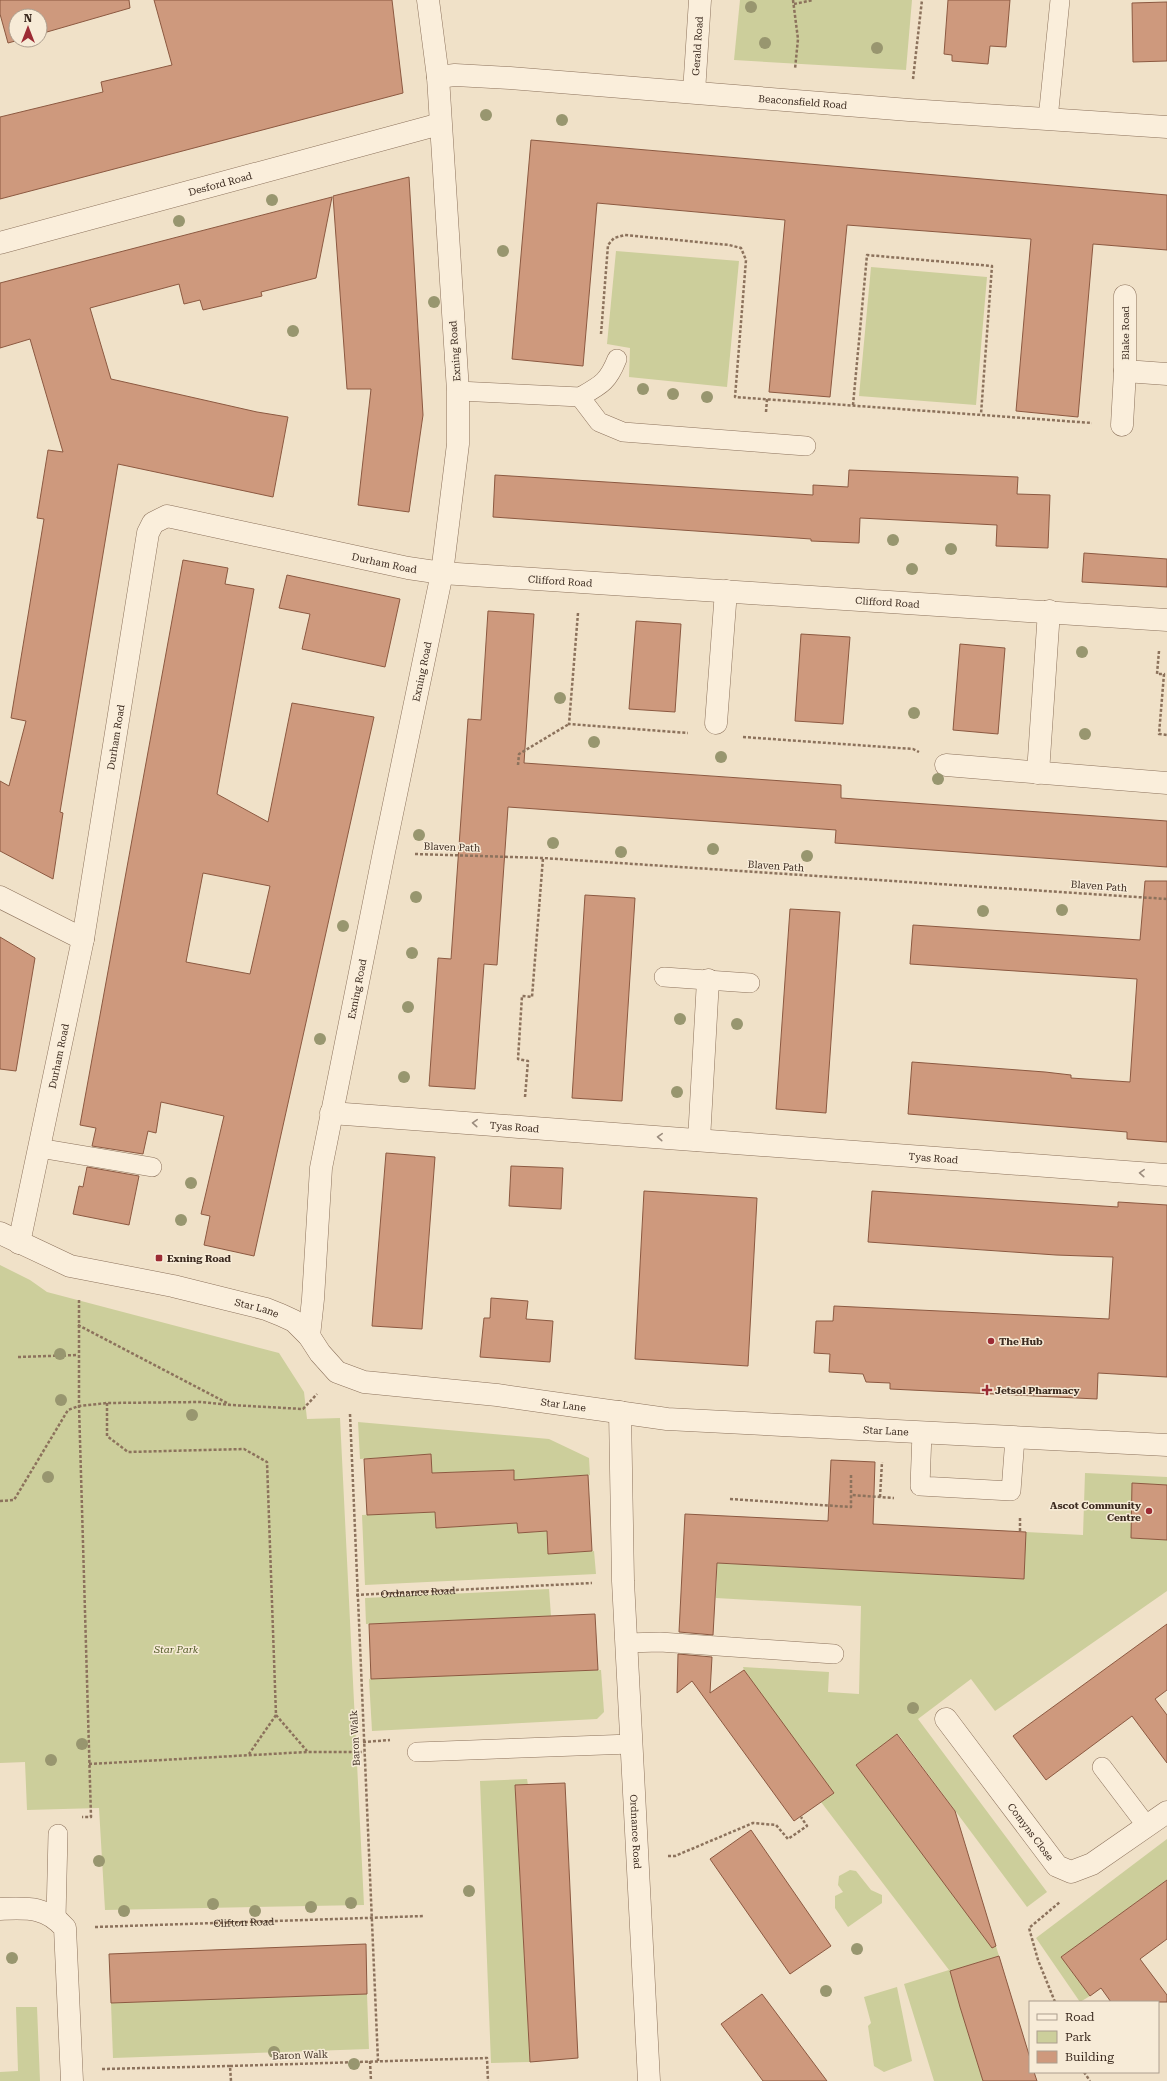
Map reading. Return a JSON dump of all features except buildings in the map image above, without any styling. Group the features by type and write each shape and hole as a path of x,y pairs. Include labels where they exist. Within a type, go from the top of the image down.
{"street":[{"name":"Exning Road","path":"309,1336 313,1299 321,1168 384,852 442,573 458,444 458,391 438,77 428,0"},
{"name":"Gerald Road","path":"694,92 700,0"},
{"name":"Beaconsfield Road","path":"438,77 474,76 1167,127"},
{"name":"Desford Road","path":"0,243 440,124"},
{"name":"Blake Road","path":"1122,425 1125,370 1125,296"},
{"name":"Blake Road","path":"1125,370 1167,374"},
{"name":"Durham Road","path":"19,1243 83,939 148,533 153,523 167,516 408,568 442,573"},
{"name":"Clifford Road","path":"442,573 1164,619"},
{"path":"716,723 726,591"},
{"path":"1038,773 1049,611"},
{"path":"946,765 1167,783"},
{"path":"0,897 83,939"},
{"path":"699,1140 708,980"},
{"name":"Tyas Road","path":"331,1113 1167,1175"},
{"name":"Star Lane","path":"0,1233 70,1266 173,1286 266,1309 294,1321 309,1336 320,1353 337,1372 364,1382 497,1395 698,1422 1167,1445"},
{"name":"Ordnance Road","path":"620,1412 623,1581 649,2081"},
{"name":"Comyns Close","path":"946,1719 1057,1866 1071,1872"},
{"path":"1071,1872 1092,1864 1160,1818"},
{"path":"0,1909 29,1908 39,1910 61,1923 72,2075"}],"lane":[{"path":"1048,119 1060,0"},
{"path":"458,391 580,397 597,387 611,376 617,359"},
{"path":"580,397 598,422 623,432 806,446"},
{"path":"664,977 750,982"},
{"path":"39,1148 152,1167"},
{"path":"922,1433 920,1486 1011,1491 1015,1438"},
{"path":"626,1643 660,1642 834,1654"},
{"path":"417,1752 631,1744"},
{"path":"1102,1767 1160,1818"},
{"path":"58,1834 61,1923"}],"path":[{"path":"793,0 798,39 795,69"},
{"path":"794,4 813,0"},
{"path":"913,79 922,0"},
{"path":"617,359 600,351 608,245 614,238 625,235 729,244 741,248 746,260 735,397 1122,425"},
{"path":"853,406 868,255 992,266 982,414"},
{"path":"1164,619 1157,674 1164,674 1159,734 1167,735"},
{"path":"518,765 519,754 569,724"},
{"name":"Blaven Path","path":"384,852 543,858 1167,899"},
{"path":"522,1127 528,1060 518,1059 522,996 532,997 543,858"},
{"path":"715,870 715,875"},
{"path":"58,1834 58,1818 91,1817 79,1406 79,1298"},
{"path":"78,1325 231,1406"},
{"path":"18,1357 78,1355"},
{"path":"0,1501 14,1500 68,1410 79,1406 107,1403 200,1402 231,1406 303,1409 321,1390"},
{"path":"107,1403 107,1436 128,1452 244,1449 266,1462 276,1715 249,1754"},
{"name":"Baron Walk","path":"350,1414 356,1595 378,2061"},
{"path":"880,1497 883,1431"},
{"path":"730,1499 851,1506 852,1475"},
{"path":"852,1495 896,1498"},
{"path":"1020,1512 1020,1532"},
{"name":"Ordnance Road","path":"356,1595 623,1581"},
{"path":"276,1715 307,1752"},
{"path":"89,1764 249,1754 364,1752"},
{"path":"637,1857 675,1856 753,1824 776,1825 788,1839 807,1826 800,1817"},
{"path":"1055,2001 1038,1960 1029,1928 1064,1898 1071,1872"},
{"name":"Clifton Road","path":"61,1923 424,1916"},
{"name":"Baron Walk","path":"72,2075 230,2066 487,2058 488,2081"},
{"path":"370,2061 371,2081"},
{"path":"230,2066 231,2081"}],"green space":[{"path":"740,0 912,0 906,70 734,60"},
{"path":"616,251 739,261 727,387 629,377 630,348 607,344"},
{"path":"871,267 987,277 976,405 859,396"},
{"name":"Star Park","path":"0,1265 30,1280 47,1292 279,1353 304,1392 307,1419 340,1418 364,1905 105,1910 99,1808 27,1810 25,1762 0,1763"},
{"path":"358,1422 549,1439 589,1458 590,1475 514,1480 514,1470 432,1473 431,1454 360,1459"},
{"path":"1085,1473 1167,1477 1167,1591 995,1711 971,1679 918,1719 1047,1892 1027,1907 898,1734 856,1765 992,1933 999,1956 950,1971 983,2081 934,2081 904,1984 949,1970 821,1802 833,1793 743,1667 829,1672 828,1692 859,1694 861,1606 716,1598 717,1563 1023,1579 1026,1532 1083,1535"},
{"path":"435,1512 436,1528 517,1523 518,1533 547,1531 549,1554 594,1551 596,1574 365,1585 362,1515"},
{"path":"549,1589 551,1616 366,1624 365,1598"},
{"path":"601,1670 604,1712 597,1719 372,1731 369,1679"},
{"path":"527,1779 528,1785 515,1786 530,2062 491,2063 480,1781"},
{"path":"1167,1839 1167,1880 1061,1957 1090,1996 1079,2001 1036,1938"},
{"path":"850,1870 856,1871 871,1890 882,1895 882,1903 848,1927 835,1908 835,1896 843,1892 838,1885 839,1876"},
{"path":"897,1987 912,2061 884,2072 874,2066 868,2026 871,2023 864,1997"},
{"path":"367,1994 369,2049 113,2058 111,2003"},
{"path":"16,2007 37,2007 40,2081 0,2081 0,2072 18,2071"}],"place":[{"name":"Exning Road","path":"159,1258"},
{"name":"The Hub","path":"991,1341"},
{"name":"Jetsol Pharmacy","path":"987,1390"},
{"name":"Ascot Community Centre","path":"1149,1511"}]}
